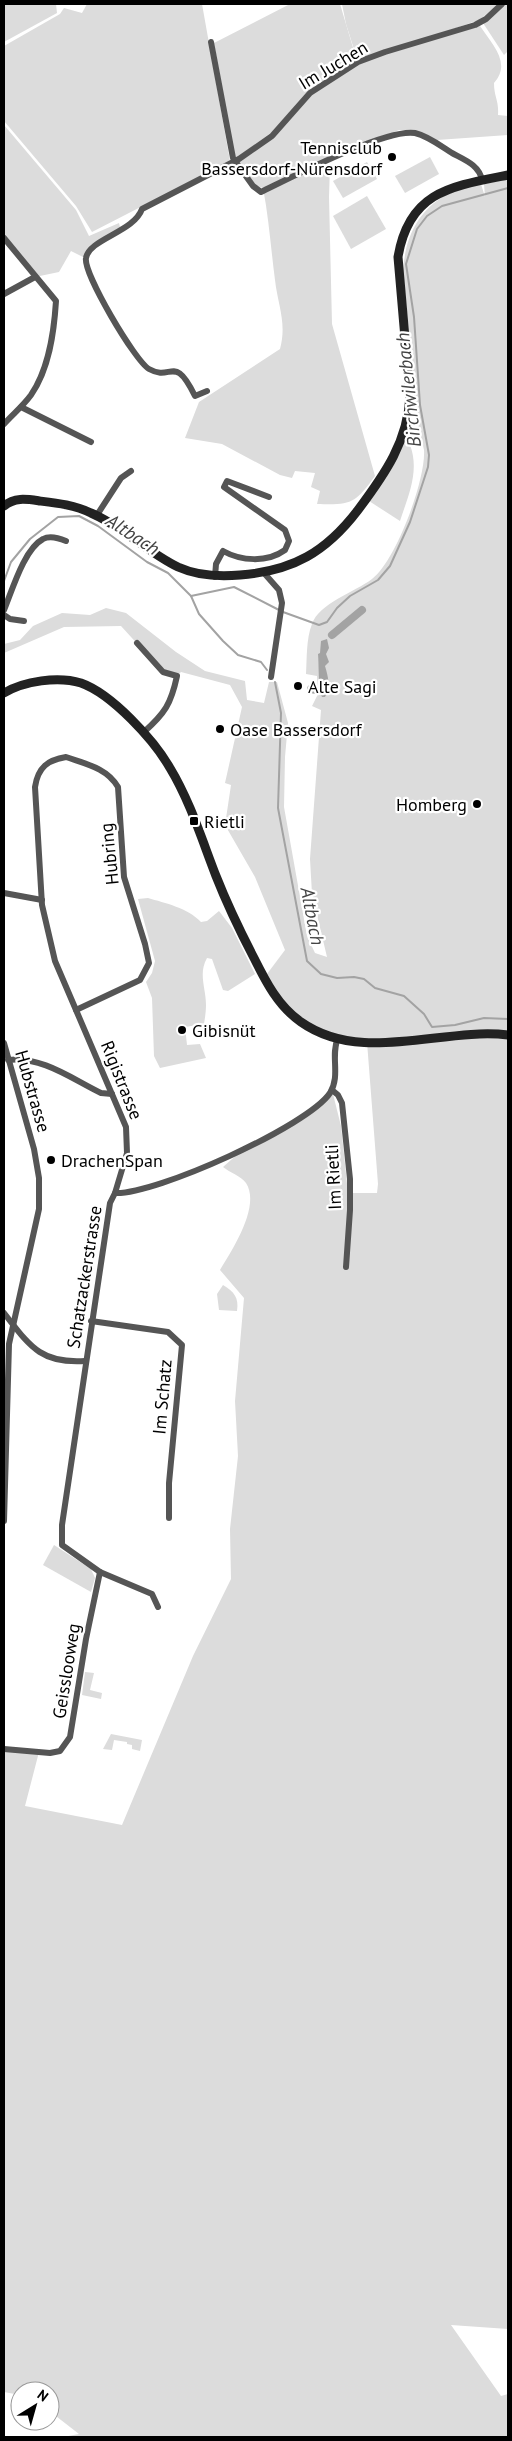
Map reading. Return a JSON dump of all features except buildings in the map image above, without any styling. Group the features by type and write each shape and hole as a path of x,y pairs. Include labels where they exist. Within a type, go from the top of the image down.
{"street":[{"name":"Im Juchen","path":"207,391 196,396 182,374 173,370 157,372 148,368 108,312 87,270 85,258 90,249 121,231 139,216 142,209 235,162 272,136 310,93 358,62 475,25 486,19 502,4"},
{"path":"211,42 235,162 253,186 261,192 382,138 405,133 414,133 472,164 479,170 482,180"},
{"path":"4,506 13,500 29,499 72,506 97,516 167,562 190,572 215,577 264,573 296,564 334,538 366,499 397,450 409,417 410,396 398,271 398,257 404,231 416,211 434,195 457,185 508,175"},
{"path":"4,238 56,301 52,335 40,379 21,407 4,424"},
{"path":"4,294 35,277"},
{"path":"21,407 91,442"},
{"path":"97,516 121,478 131,471"},
{"path":"215,577 216,564 223,550 231,555 249,559 267,558 285,550 289,541 285,530 224,487 227,481 269,497"},
{"path":"4,610 30,552 44,538 56,537 66,541"},
{"path":"264,573 279,590 281,611 270,677"},
{"path":"4,615 10,619 24,621"},
{"path":"138,643 163,672 177,676 172,699 164,713 144,732"},
{"path":"4,693 28,684 53,680 82,684 107,698 144,732 171,769 229,907 274,994 287,1011 301,1022 318,1032 338,1038 394,1043 475,1034 508,1034"},
{"name":"Hubring","path":"66,757 105,772 118,787 124,877 149,963 140,980 76,1010 55,961 42,900 35,786 37,775 44,764 54,759 66,757"},
{"path":"4,893 42,900"},
{"name":"Rigistrasse","path":"76,1010 124,1121 128,1137 127,1153 116,1192"},
{"path":"332,1090 337,1073 334,1047 338,1038"},
{"name":"Hubstrasse","path":"4,1043 34,1149 39,1178 39,1209 9,1344 4,1521"},
{"path":"8,1060 22,1058 37,1061 101,1093 112,1094"},
{"name":"Schatzackerstrasse","path":"158,1607 152,1594 100,1572 62,1546 61,1537 106,1213 116,1192 136,1190 213,1164 240,1152 301,1116 323,1101 332,1090"},
{"name":"Im Rietli","path":"332,1090 342,1102 350,1179 346,1266"},
{"path":"4,1313 32,1349 40,1354 61,1359 86,1361"},
{"name":"Im Schatz","path":"91,1321 168,1332 182,1345 169,1482 169,1518"},
{"name":"Geisslooweg","path":"4,1749 40,1752 60,1751 70,1737 86,1639 100,1572"}],"shaded area":[{"path":"4,4 56,4 57,13 4,42"},
{"path":"87,4 202,4 230,161 92,232 76,206 4,121 4,46 60,14 64,8 82,13"},
{"path":"290,4 340,4 357,61 309,91 272,132 235,159 214,43"},
{"path":"342,4 499,4 479,20 358,62"},
{"path":"505,4 508,4 508,51 504,55 483,23"},
{"path":"480,26 501,61 499,76 494,83 494,88 498,115 508,116 508,135 437,140 413,130 399,130 315,164 317,169 330,165 332,324 375,476 362,492 351,501 338,504 317,504 320,491 311,487 315,473 295,471 292,478 280,475 222,444 185,438 199,402 280,349 282,340 282,323 263,188 254,185 237,162 273,137 308,96 359,64 386,53"},
{"path":"4,125 76,210 89,236 119,223 121,231 90,249 85,258 71,251 59,272 35,277 4,238"},
{"path":"430,157 439,174 405,193 395,176"},
{"path":"367,162 377,179 343,198 333,181"},
{"path":"508,179 508,2329 451,2325 501,2396 508,2394 508,2437 63,2437 79,2434 60,2419 60,2381 10,2381 10,2393 4,2392 4,1749 39,1752 25,1806 122,1825 193,1656 231,1579 230,1529 238,1456 235,1401 244,1298 220,1270 243,1228 248,1215 250,1193 246,1183 241,1178 223,1167 240,1152 301,1116 332,1090 341,1126 348,1193 377,1193 378,1184 367,1042 338,1038 301,1023 264,978 285,950 255,877 225,825 231,785 225,783 242,707 230,685 181,672 177,676 163,672 121,626 64,627 4,653 4,644 20,640 33,626 62,613 90,615 106,608 126,613 176,652 205,671 245,681 247,700 264,703 269,682 277,682 288,723 284,807 307,936 315,953 327,957 312,894 310,859 321,710 312,706 318,694 317,676 306,674 310,630 316,617 322,610 338,598 365,584 381,569 391,555 408,519 420,480 424,450 419,431 403,271 406,249 418,221 432,205 458,188 481,184 485,197 484,184"},
{"path":"367,196 386,229 351,249 333,216"},
{"path":"405,443 410,445 414,464 412,483 400,521 369,501"},
{"path":"327,639 329,648 326,654 329,662 325,666 328,685 325,697 322,697 319,682 318,654 320,653 321,641"},
{"path":"148,898 190,913 201,922 207,921 219,911 232,928 255,974 228,991 223,990 212,959 207,958 203,970 206,1005 204,1024 185,1027 187,1045 200,1044 206,1058 160,1068 154,1056 152,998 146,982 152,973 155,961 138,899"},
{"path":"223,1285 235,1295 237,1311 219,1310 217,1294"},
{"path":"54,1545 91,1569 95,1578 91,1592 43,1565"},
{"path":"85,1672 94,1673 90,1690 102,1693 101,1699 82,1695"},
{"path":"111,1734 142,1740 140,1751 132,1749 132,1745 127,1744 127,1742 114,1740 112,1750 103,1749"}],"waterway":[{"name":"Birchwilerbach","path":"283,612 319,625 327,622 337,608 350,596 378,580 390,566 410,522 428,467 429,455 420,405 414,317 406,264 417,229 427,216 442,206 508,188"},
{"name":"Altbach","path":"4,581 11,562 30,539 58,517 79,516 98,526 147,562 168,573 191,596 199,614 223,641 238,655 261,662 267,670"},
{"name":"Birchwilerbach","path":"191,596 234,587 279,610"},
{"path":"332,635 362,610"},
{"name":"Altbach","path":"275,682 281,713 278,808 307,961 321,974 337,978 354,977 364,979 375,988 404,996 424,1014 432,1027 455,1025 484,1018 508,1019"},
{"path":"311,689 316,690"}],"place":[{"name":"Tennisclub Bassersdorf-Nürensdorf","path":"392,157"},
{"name":"Alte Sagi","path":"298,686"},
{"name":"Oase Bassersdorf","path":"220,729"},
{"name":"Homberg","path":"477,804"},
{"name":"Rietli","path":"194,821"},
{"name":"Gibisnüt","path":"182,1030"},
{"name":"DrachenSpan","path":"51,1160"}]}
